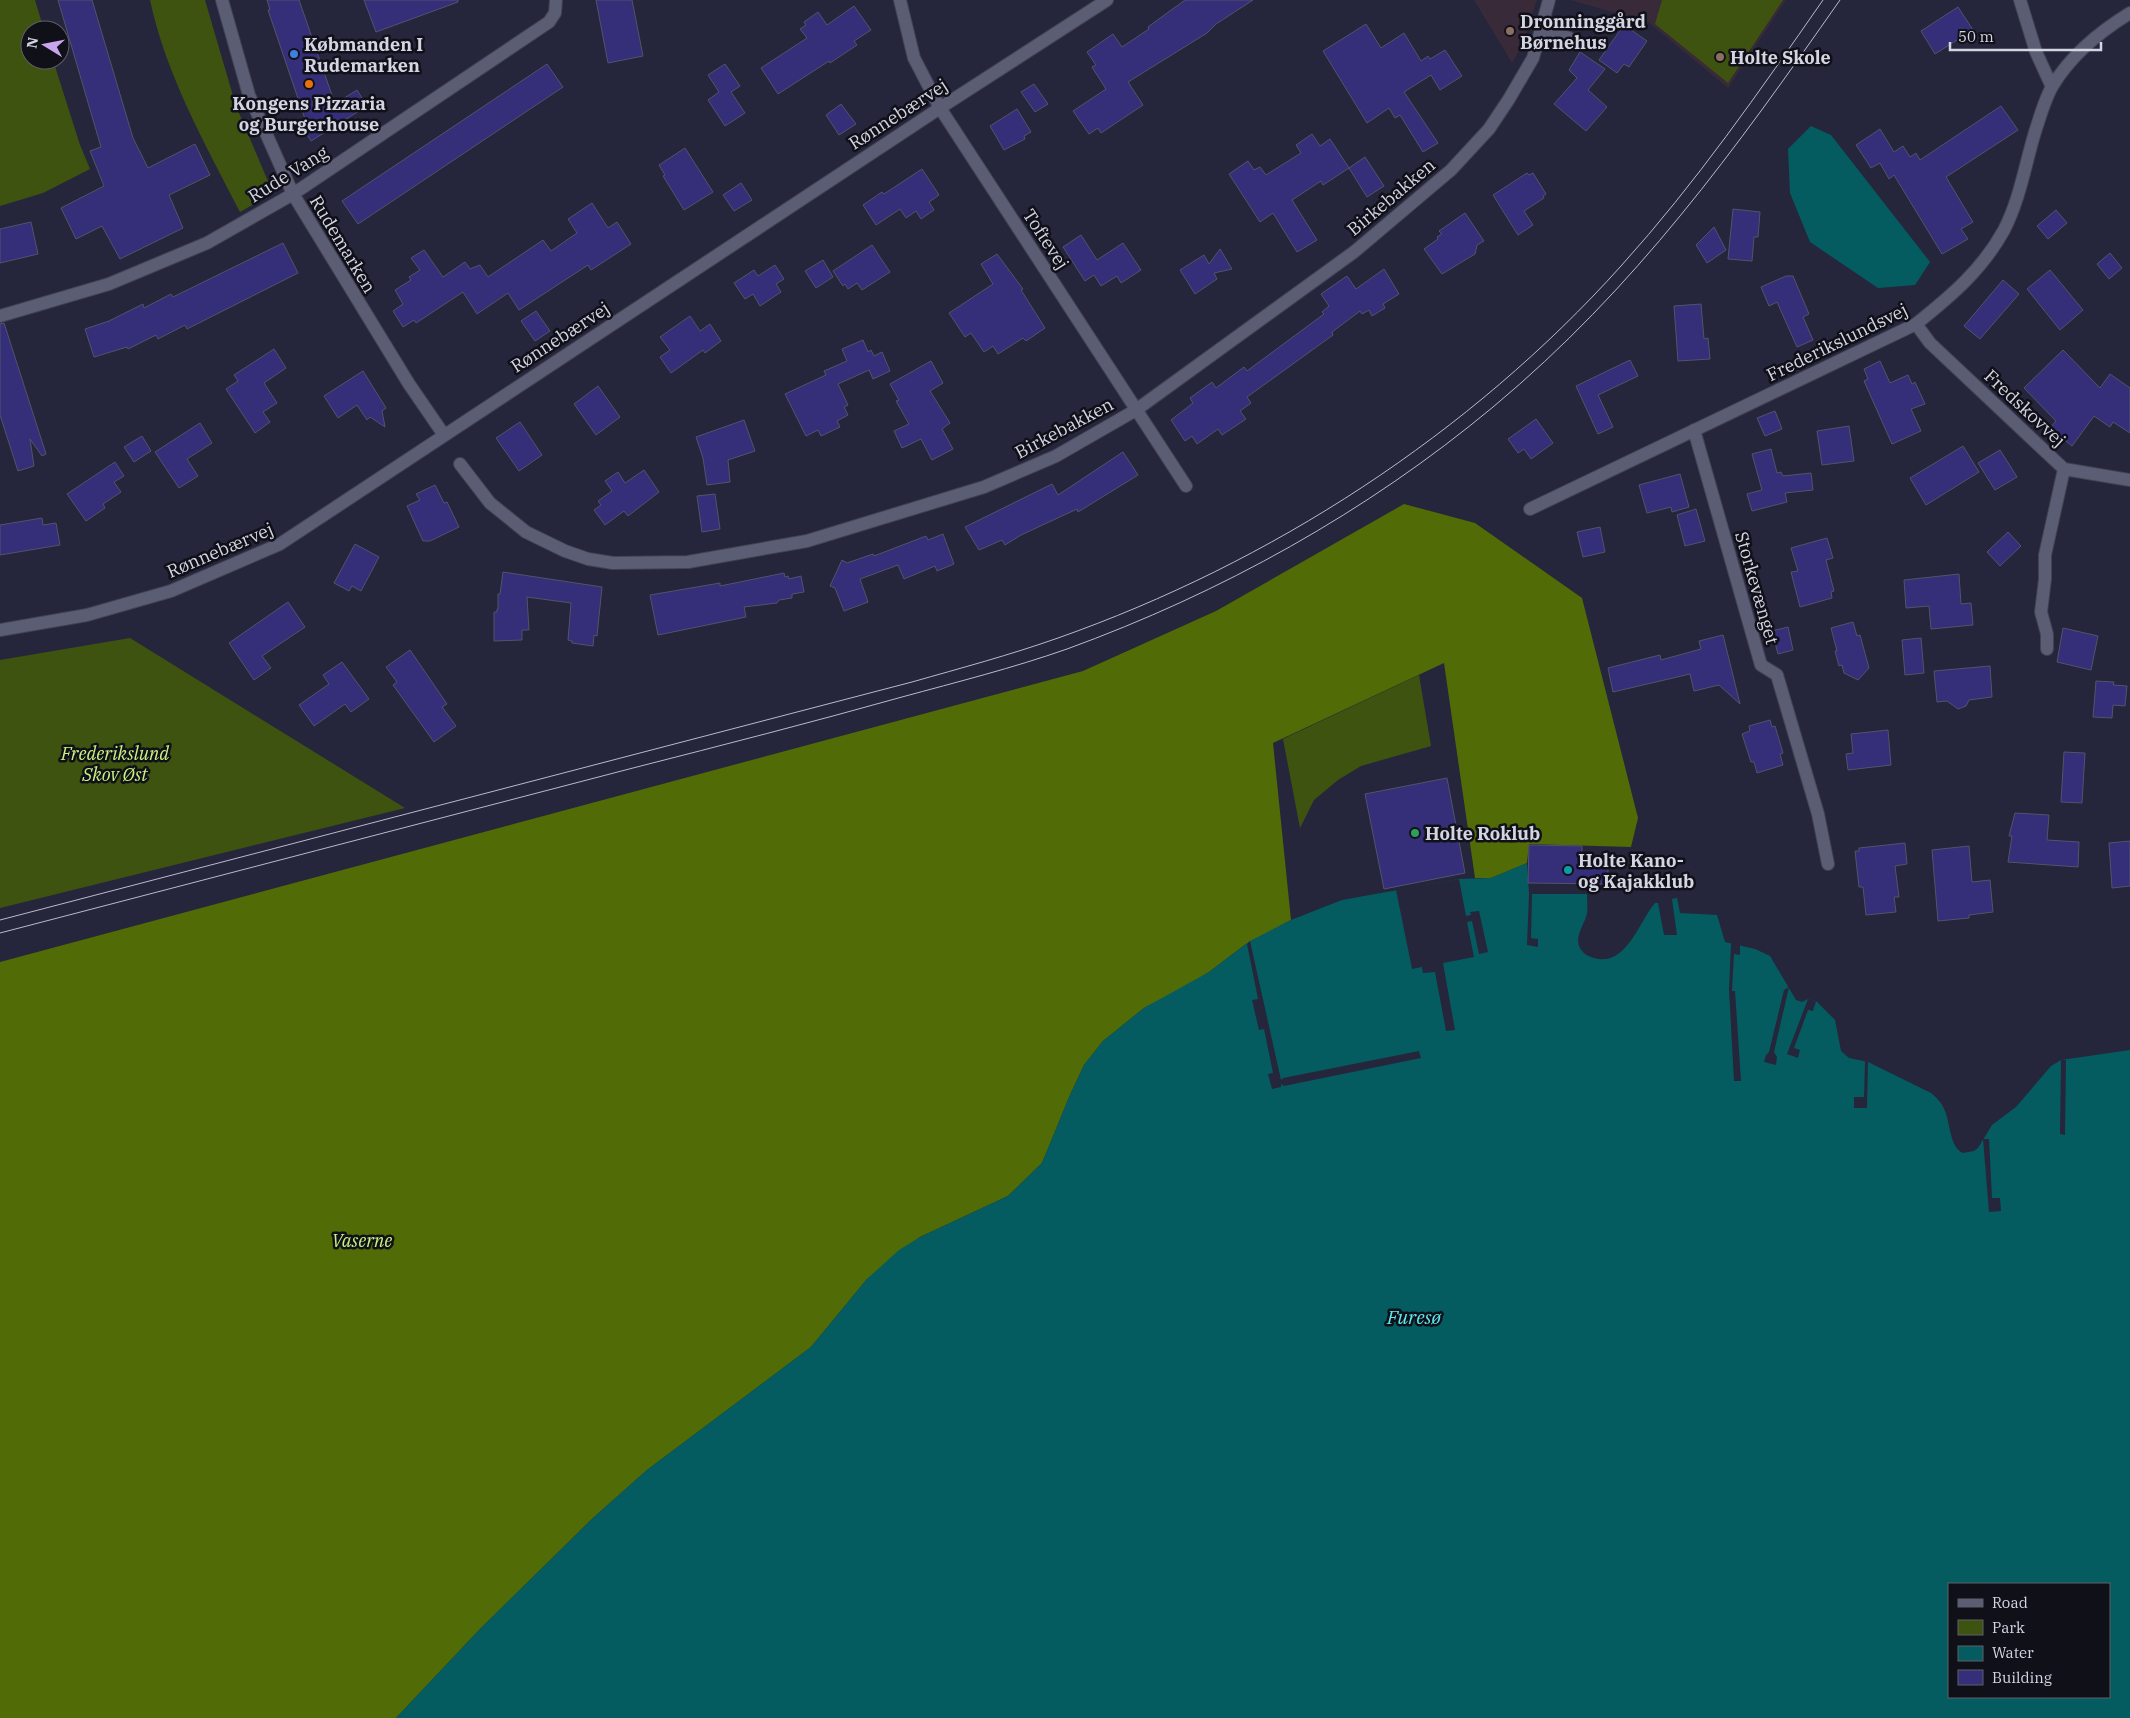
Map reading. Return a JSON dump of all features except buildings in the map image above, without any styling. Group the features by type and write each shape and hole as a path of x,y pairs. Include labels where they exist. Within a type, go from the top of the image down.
{"street":[{"name":"Rudemarken","path":"222,0 249,95 293,194 409,384 444,435"},
{"name":"Rude Vang","path":"0,316 109,284 198,247 293,194 549,22 555,13 556,0"},
{"name":"Toftevej","path":"900,0 914,58 940,108 1186,486"},
{"name":"Rønnebærvej","path":"0,630 88,615 171,591 270,550 300,533 444,435 1107,0"},
{"name":"Birkebakken","path":"460,464 490,503 526,532 565,551 588,559 613,562 688,562 807,541 984,487 1056,456 1136,410 1354,252 1451,170 1489,129 1533,58 1550,0"},
{"path":"2020,0 2036,52 2052,87"},
{"name":"Frederikslundsvej","path":"1530,509 1916,324 1955,294 1981,264 2004,228 2022,184 2035,132 2052,87 2076,55 2107,27 2130,13"},
{"path":"1541,28 1569,38"},
{"name":"Fredskovvej","path":"1916,324 1930,343 2064,469 2130,480"},
{"name":"Storkevænget","path":"1694,430 1761,665 1777,675 1818,814 1828,864"},
{"path":"2047,650 2047,634 2041,612 2045,555 2064,469"}],"shaded area":[{"name":"Dronninggård Børnehus","path":"1474,0 1537,0 1523,44 1512,63"},
{"name":"Holte Skole","path":"1570,0 1786,0 1728,88 1648,22"}],"green space":[{"path":"0,0 35,0 41,20 20,20 20,70 56,70 80,145 90,169 43,193 0,206"},
{"path":"150,0 205,0 236,106 273,193 240,212 200,135 176,82 157,28"},
{"name":"Holte Skole","path":"1662,0 1783,0 1728,83 1655,24"},
{"name":"Vaserne","path":"1404,504 1475,523 1582,598 1638,818 1631,847 1529,844 1527,863 1491,878 1475,878 1444,663 1273,743 1291,920 1246,944 1209,972 1185,987 1144,1008 1103,1041 1084,1065 1042,1163 1008,1196 920,1237 867,1279 811,1347 647,1470 593,1518 480,1629 396,1718 0,1718 0,962 1083,671 1216,611"},
{"name":"Frederikslund Skov Øst","path":"130,638 405,808 0,908 0,660"},
{"path":"1419,675 1431,746 1361,766 1338,780 1314,800 1300,828 1283,739"}],"water":[{"path":"1811,126 1831,135 1930,262 1915,285 1878,288 1810,242 1790,193 1788,149"},
{"name":"Furesø","path":"1527,863 1529,894 1587,894 1587,913 1578,942 1583,952 1594,958 1605,959 1615,956 1623,949 1631,941 1655,903 1658,903 1664,935 1677,935 1672,899 1677,898 1680,913 1717,915 1725,942 1755,949 1770,956 1796,1000 1802,1002 1808,999 1816,1001 1835,1020 1841,1051 1849,1058 1868,1062 1931,1093 1941,1103 1947,1116 1955,1146 1963,1153 1974,1151 1978,1148 1992,1125 2016,1107 2051,1066 2061,1060 2130,1050 2130,1718 396,1718 480,1629 593,1518 647,1470 811,1347 867,1279 899,1250 920,1237 1008,1196 1042,1163 1084,1065 1103,1041 1144,1008 1209,972 1250,941 1291,920 1342,900 1459,879 1491,878"}],"pier":[{"path":"1459,879 1466,916 1471,915 1470,912 1479,911 1488,952 1479,954 1472,921 1467,922 1474,957 1443,963 1455,1030 1446,1031 1435,972 1423,973 1422,967 1412,969 1396,890"},
{"path":"1529,894 1532,894 1531,938 1538,939 1538,947 1527,945"},
{"path":"1250,941 1281,1080 1283,1078 1419,1051 1421,1058 1284,1086 1281,1084 1281,1087 1272,1089 1268,1074 1273,1073 1264,1029 1259,1030 1252,1000 1258,999 1247,944"},
{"path":"1731,943 1740,945 1740,955 1734,954 1732,991 1735,991 1741,1081 1734,1081 1729,990"},
{"path":"1789,987 1774,1052 1777,1057 1776,1065 1764,1062 1769,1052 1784,990"},
{"path":"1808,999 1816,1001 1813,1011 1808,1010 1794,1048 1800,1050 1798,1058 1787,1054"},
{"path":"2061,1060 2066,1060 2065,1135 2060,1134"},
{"path":"1865,1061 1868,1062 1867,1108 1854,1108 1854,1097 1864,1097"},
{"path":"1983,1139 1989,1139 1992,1198 2000,1198 2001,1211 1989,1212"}],"tram line":[{"path":"0,920 912,682 1058,638 1137,607 1215,572 1290,532 1363,487 1433,438 1499,384 1562,327 1649,235 1701,170 1751,103 1823,0"},
{"path":"0,933 1006,669 1067,649 1124,627 1236,576 1343,515 1395,481 1493,407 1545,361 1593,314 1681,215 1762,110 1840,0"}],"place":[{"name":"Dronninggård Børnehus","path":"1510,31"},
{"name":"Købmanden I Rudemarken","path":"294,54"},
{"name":"Holte Skole","path":"1720,57"},
{"name":"Kongens Pizzaria og Burgerhouse","path":"309,84"},
{"name":"Holte Roklub","path":"1415,833"},
{"name":"Holte Kano- og Kajakklub","path":"1568,870"}]}
